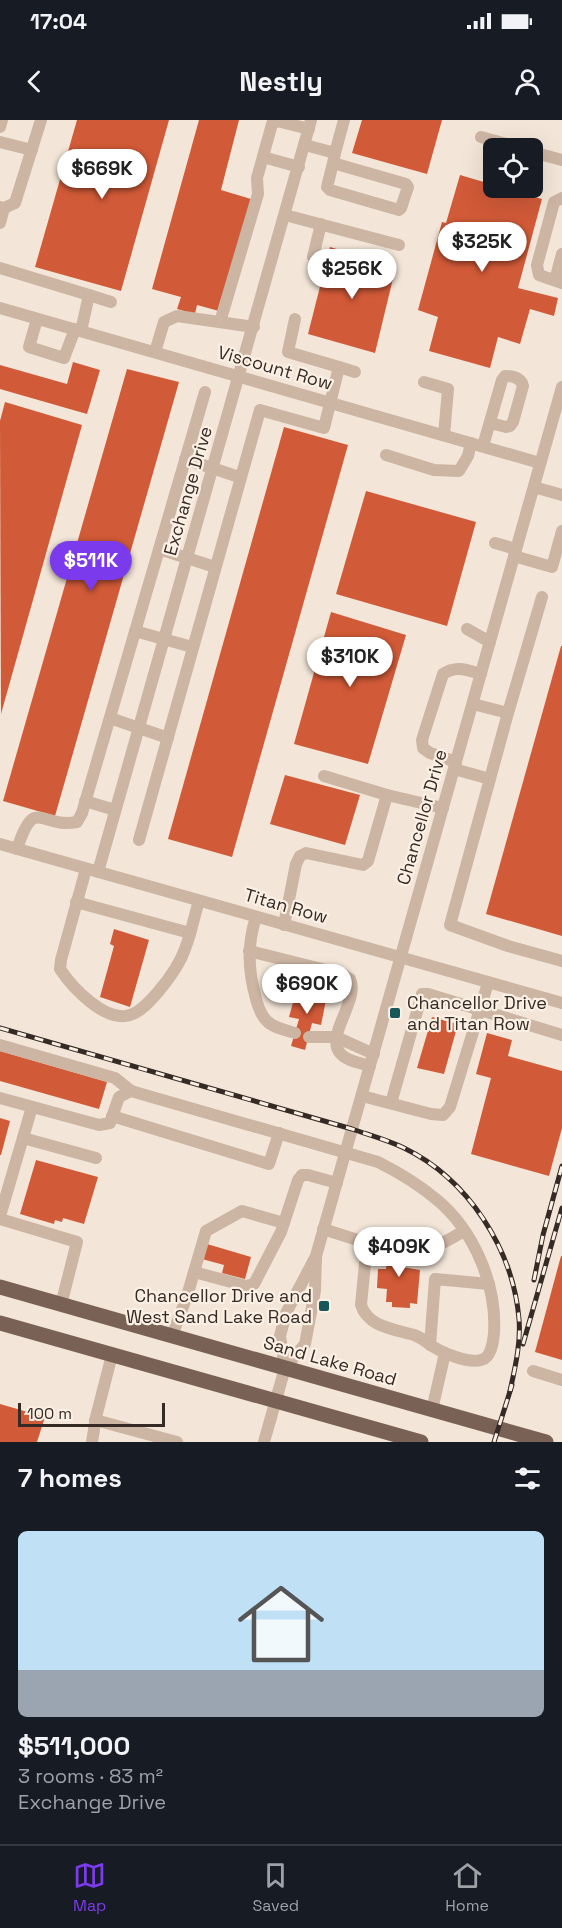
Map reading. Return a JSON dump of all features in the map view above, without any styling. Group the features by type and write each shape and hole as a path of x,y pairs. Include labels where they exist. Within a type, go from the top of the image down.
{"main road":[{"name":"Sand Lake Road","path":"0,1287 546,1442"},
{"path":"1,1327 112,1354 421,1442"}],"street":[{"path":"0,127 2,120"},
{"path":"0,224 2,208 15,203 40,120"},
{"path":"305,144 334,158 406,184 408,187 399,210 330,190 327,187 334,158 344,120"},
{"path":"220,322 258,194 257,178 272,124 284,121 310,124"},
{"name":"Exchange Drive","path":"190,933 185,951 172,975 140,1010 128,1016 117,1015 96,1007 84,997 60,969 76,902 92,871 115,810 240,377 310,124"},
{"path":"0,142 32,150"},
{"path":"543,155 562,160"},
{"path":"263,157 298,167"},
{"path":"562,198 554,202 537,265 539,275 558,282 562,255"},
{"path":"285,215 399,244"},
{"path":"314,257 321,224"},
{"path":"0,268 111,302"},
{"path":"37,319 29,347 64,358 78,330 89,295"},
{"name":"Viscount Row","path":"0,308 540,463"},
{"path":"155,352 166,320 177,316 254,327"},
{"path":"295,319 288,352 355,372"},
{"path":"139,840 239,477 260,410 324,428 339,367"},
{"path":"424,382 448,388 444,435"},
{"name":"Chancellor Drive","path":"285,1368 305,1344 315,1291 316,1256 323,1229 562,387"},
{"path":"17,849 29,820 37,817 67,824 77,822 110,718 205,392"},
{"path":"386,455 434,470 459,471 490,423"},
{"path":"185,459 239,477"},
{"path":"534,487 562,495"},
{"path":"495,543 557,568 562,531"},
{"path":"159,549 215,567"},
{"path":"542,597 450,925 508,946 562,961"},
{"path":"467,629 490,642"},
{"path":"135,631 192,647"},
{"path":"481,674 451,668 443,674 422,740 423,748 429,753 490,780"},
{"path":"473,704 508,713"},
{"path":"110,718 138,730 168,738"},
{"path":"324,776 387,795 443,808"},
{"path":"284,925 296,864 300,856 306,854 363,866 368,861 387,795"},
{"path":"85,801 115,810"},
{"name":"Titan Row","path":"0,844 562,1003"},
{"path":"76,902 190,933 199,901"},
{"path":"256,917 249,951 250,975 261,1013 276,1028 295,1033"},
{"path":"249,951 342,974 350,979 352,991 336,1037"},
{"path":"362,1096 442,1115 450,1107 488,983"},
{"path":"391,1103 422,994 561,1032"},
{"path":"309,1037 336,1037 372,1060"},
{"path":"0,1045 114,1078 131,1091 378,1162 404,1175 437,1199 465,1231 479,1256 489,1284 495,1321 494,1339 489,1355 484,1360 474,1361 445,1353 420,1337 372,1322 364,1314 361,1305 368,1243"},
{"path":"0,1098 99,1125 110,1123 119,1096 131,1091"},
{"path":"32,1107 0,1218 77,1242 61,1305"},
{"path":"112,1116 269,1164 279,1133"},
{"path":"23,1138 96,1158"},
{"path":"194,1272 250,1286 254,1284 285,1223 298,1180 308,1174 337,1183"},
{"path":"172,1336 206,1231 242,1210 285,1223"},
{"path":"323,1229 386,1250"},
{"path":"405,1252 439,1246 465,1231"},
{"name":"Chancellor Drive","path":"264,1442 285,1368 280,1336 284,1321 298,1287 316,1256"},
{"path":"430,1345 435,1279 489,1284"},
{"path":"432,1410 445,1353"},
{"path":"92,1442 95,1420 112,1354"},
{"path":"533,1371 562,1380"},
{"path":"95,1420 177,1442"}],"building":[{"path":"77,120 169,120 121,291 35,267"},
{"path":"199,120 239,120 221,190 251,199 219,311 197,305 195,314 177,309 181,297 152,289"},
{"path":"362,120 442,120 427,174 352,153"},
{"path":"460,175 483,182 483,198 542,199 518,288 558,298 554,316 530,309 520,344 498,337 490,368 429,351 438,317 418,310 442,222 446,223"},
{"path":"330,247 396,266 375,353 308,334"},
{"path":"73,362 100,370 87,414 0,389 0,365 67,384"},
{"path":"127,369 179,382 55,816 3,801"},
{"path":"5,402 82,425 1,714 0,421"},
{"path":"284,427 348,445 232,857 168,839"},
{"path":"366,491 476,522 447,626 336,594"},
{"path":"331,612 406,635 368,764 294,744"},
{"path":"562,646 562,936 486,914"},
{"path":"285,775 360,795 345,845 270,824"},
{"path":"114,929 149,940 130,1007 100,997 114,946 110,944"},
{"path":"297,988 327,995 321,1025 312,1023 305,1050 291,1046 299,1019 289,1017"},
{"path":"432,1017 458,1024 444,1074 417,1068"},
{"path":"487,1033 512,1040 508,1056 562,1071 562,1128 549,1176 471,1154 491,1078 476,1074"},
{"path":"0,1051 107,1082 99,1109 0,1081"},
{"path":"0,1118 10,1121 1,1155 0,1155"},
{"path":"36,1160 98,1177 84,1224 63,1218 62,1222 55,1220 54,1224 20,1214"},
{"path":"389,1239 405,1240 402,1267 420,1270 417,1304 410,1303 410,1308 392,1307 392,1302 386,1302 387,1289 377,1288 378,1269 386,1269"},
{"path":"207,1244 251,1257 245,1279 222,1273 224,1265 202,1259"},
{"path":"562,1256 562,1360 535,1352"},
{"path":"0,1404 45,1417 37,1442 0,1442"}],"railway":[{"path":"0,1028 352,1129 398,1145 427,1161 467,1197 497,1242 508,1267 519,1319 517,1355 510,1391"},
{"path":"534,1280 543,1235 562,1166"},
{"path":"523,1344 562,1208"},
{"path":"494,1442 512,1385"}],"place":[{"name":"Chancellor Drive and Titan Row","path":"395,1013"},
{"name":"Chancellor Drive and West Sand Lake Road","path":"324,1306"}]}
